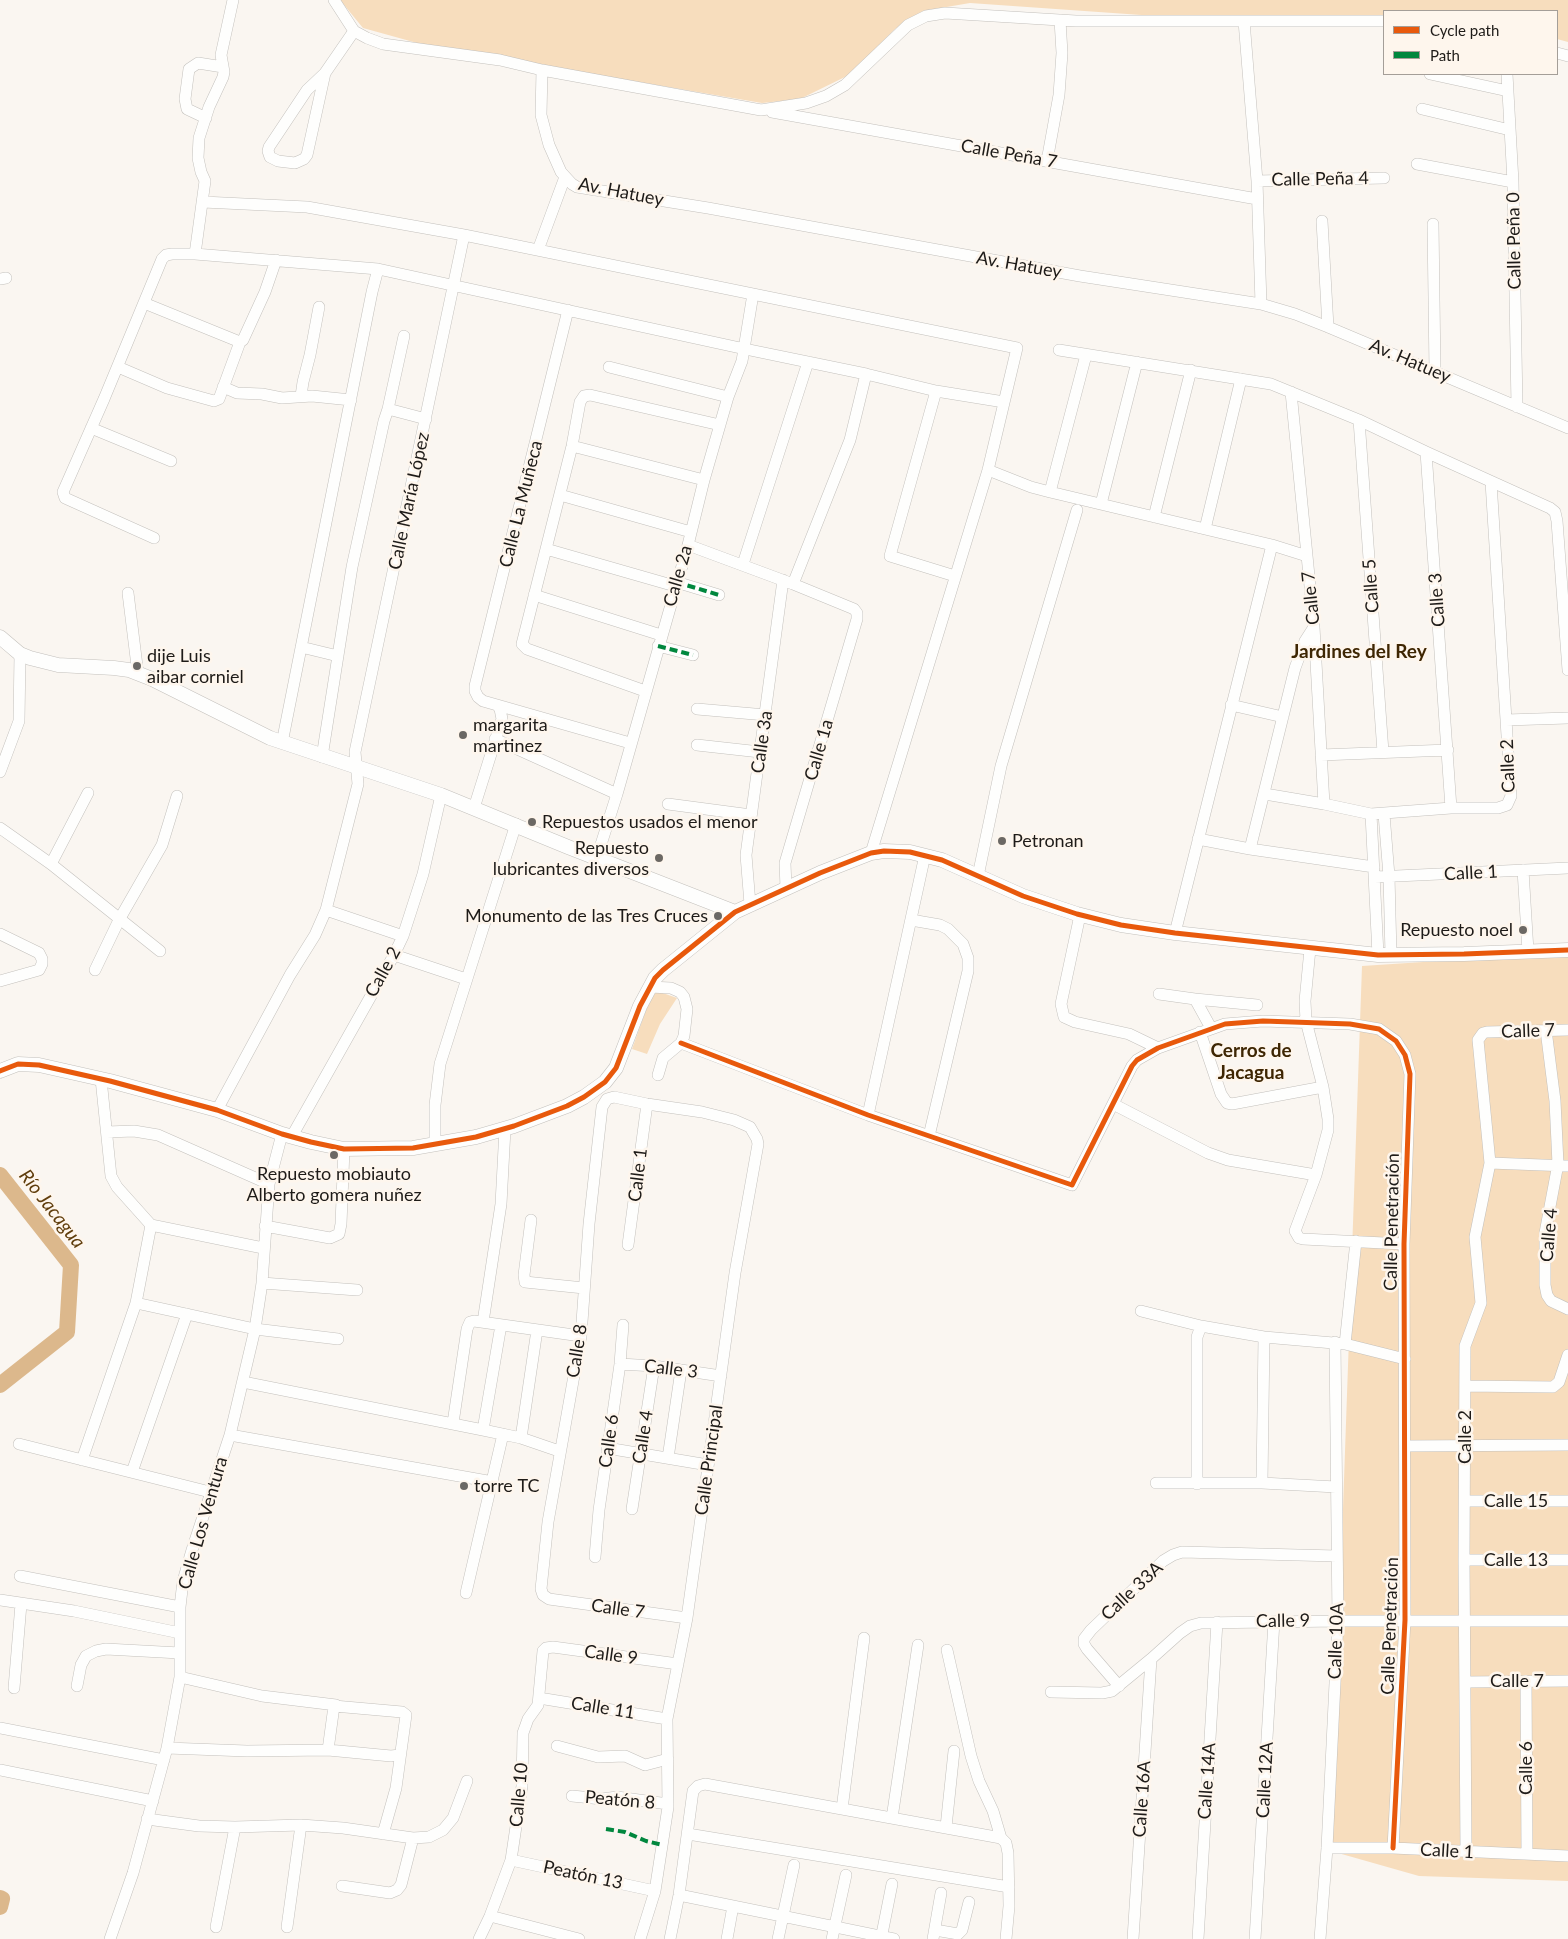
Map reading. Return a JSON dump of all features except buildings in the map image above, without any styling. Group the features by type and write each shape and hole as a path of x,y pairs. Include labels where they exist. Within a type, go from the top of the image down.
{"street":[{"path":"195,254 205,181 201,172 198,148 206,118 224,72 221,55 233,0"},
{"path":"325,74 308,154 304,159 295,163 278,161 270,156 269,146 307,90 325,74 354,31 334,0"},
{"path":"761,110 806,104 826,96 845,85 908,25 926,16 946,13 1060,20 1153,22 1383,21"},
{"path":"1047,161 1059,95 1062,53 1060,20"},
{"path":"1244,21 1257,180 1261,304"},
{"name":"Calle Peña 7","path":"354,31 383,44 500,60 542,70 1257,199"},
{"path":"206,118 187,109 184,99 189,69 198,63 224,67"},
{"name":"Av. Hatuey","path":"542,70 540,101 544,128 554,160 564,177 577,187 708,208 1080,276 1261,304 1295,314 1328,327 1568,428"},
{"path":"1435,75 1508,91"},
{"name":"Calle Peña 0","path":"1507,75 1513,182 1517,408"},
{"path":"1422,108 1510,130"},
{"path":"1417,164 1513,182"},
{"path":"538,250 564,177"},
{"name":"Calle Peña 4","path":"1257,180 1384,178"},
{"path":"203,202 307,207 464,235 1017,348 988,470 871,853"},
{"path":"1322,221 1328,327"},
{"path":"1432,224 1435,372"},
{"name":"Calle María López","path":"216,1110 290,975 315,935 326,910 358,784 356,752 464,235"},
{"path":"154,538 65,498 63,495 162,259 166,255 195,254 378,269 866,374 936,391 1004,402"},
{"path":"118,367 167,388 210,400 219,399 240,342 265,292 276,260"},
{"path":"282,743 378,269"},
{"name":"Calle 2a","path":"597,858 688,545 704,480 728,397 745,349 752,294"},
{"path":"144,304 240,342"},
{"path":"301,396 319,307"},
{"name":"Calle La Muñeca","path":"497,705 483,701 478,697 475,686 568,310"},
{"path":"322,756 352,566 404,336"},
{"path":"1059,350 1272,384 1360,420 1491,482 1544,504 1555,512 1557,521 1568,670"},
{"path":"1050,492 1086,355"},
{"path":"743,564 808,362"},
{"path":"1101,504 1137,362"},
{"path":"609,367 728,397"},
{"path":"1154,517 1191,370"},
{"name":"Calle 3a","path":"750,904 746,855 760,752 788,582 850,440 866,374"},
{"path":"1205,529 1241,379"},
{"path":"224,387 237,393 262,394 282,398 301,396 351,400"},
{"path":"936,391 890,556 955,576"},
{"name":"Calle 7","path":"1292,392 1314,627 1324,804"},
{"path":"645,691 524,648 522,644 572,446 580,402 587,395 720,425"},
{"path":"388,410 426,418"},
{"name":"Calle 5","path":"1360,420 1384,752"},
{"path":"91,428 171,461"},
{"path":"572,446 704,480"},
{"name":"Calle 3","path":"1426,452 1451,808"},
{"path":"988,470 1031,487 1272,545 1307,556"},
{"name":"Calle 2","path":"1265,794 1371,814 1451,808 1503,807 1510,801 1491,482"},
{"path":"560,495 691,532"},
{"path":"978,876 1001,766 1077,510"},
{"path":"688,545 788,582"},
{"path":"1174,933 1272,545"},
{"path":"546,549 719,596"},
{"name":"Calle 1a","path":"786,888 785,863 857,619 857,613 854,609 788,582"},
{"path":"128,593 138,674"},
{"path":"534,594 660,640 693,655"},
{"path":"1250,849 1295,668 1305,641 1314,627"},
{"path":"0,637 20,654 30,658 58,665 114,668 152,679 239,724 282,743 357,766 440,795 735,912"},
{"path":"301,647 338,656"},
{"path":"0,772 19,721 20,654"},
{"path":"497,705 630,744"},
{"path":"474,808 502,719 497,705"},
{"path":"1231,705 1283,717"},
{"path":"697,709 766,715"},
{"path":"1506,720 1568,718"},
{"path":"495,739 617,794"},
{"path":"697,744 760,752"},
{"path":"1321,755 1448,750"},
{"path":"52,864 88,793"},
{"name":"Calle 2","path":"287,1135 394,955 403,936 423,874 440,795"},
{"path":"95,970 119,920 162,845 177,796"},
{"path":"668,804 751,815"},
{"path":"1371,814 1374,872 1385,955"},
{"path":"1384,814 1389,876 1385,955"},
{"path":"435,1145 435,1105 440,1064 516,824"},
{"path":"0,828 52,864 119,920 160,951"},
{"name":"Calle 1","path":"1198,839 1389,876 1568,868"},
{"path":"0,1071 18,1064 29,1063 101,1079 216,1110 287,1135 344,1149 390,1150 435,1145 505,1129 567,1106 605,1082 616,1068 640,1006 650,987 663,970 735,912 786,888 871,853 898,850 925,855 1023,896 1080,915 1174,933 1310,949 1385,955 1568,950"},
{"path":"868,1115 925,855"},
{"path":"1523,870 1528,951"},
{"path":"326,910 403,936"},
{"path":"1080,915 1061,1004 1064,1017 1075,1022 1129,1034 1158,1048"},
{"path":"681,1043 868,1115 930,1136 968,971 968,958 963,944 948,929 940,925 911,920"},
{"path":"0,934 39,953 42,964 39,970 0,981"},
{"path":"1310,949 1305,1001 1306,1022 1323,1087 1328,1130 1316,1175 1296,1226 1296,1235 1303,1239 1404,1244"},
{"path":"394,955 466,979"},
{"path":"650,987 671,988 680,992 684,997 686,1009 686,1026 681,1043 663,1058 658,1075"},
{"path":"1158,994 1257,1005"},
{"path":"1195,999 1206,1030 1221,1094 1227,1103 1232,1104 1323,1087"},
{"name":"Calle Penetración","path":"930,1136 1072,1186 1132,1066 1138,1060 1158,1048 1225,1024 1263,1021 1306,1022 1350,1024 1379,1029 1396,1041 1406,1055 1410,1074 1404,1244 1405,1620 1393,1848"},
{"name":"Calle 4","path":"1546,1030 1563,1165 1545,1233 1545,1285 1551,1301 1568,1309"},
{"name":"Calle 7","path":"1487,1032 1568,1030"},
{"name":"Calle 2","path":"1466,1852 1464,1621 1465,1346 1481,1303 1476,1237 1490,1163 1478,1040 1483,1033 1487,1032"},
{"path":"101,1079 110,1171 115,1184 152,1225 264,1248"},
{"path":"599,1087 607,1099"},
{"name":"Calle Principal","path":"607,1099 614,1097 702,1112 734,1120 750,1127 757,1139 758,1150 735,1273 687,1618 667,1719 668,1804 655,1890 640,1939"},
{"name":"Calle 8","path":"549,1600 542,1592 548,1522 559,1451 581,1336 589,1224 602,1106 607,1099"},
{"name":"Calle 1","path":"628,1245 647,1104"},
{"path":"1113,1104 1208,1153 1228,1160 1316,1175"},
{"path":"483,1322 501,1204 505,1129"},
{"path":"106,1132 134,1131 158,1135 269,1184"},
{"name":"Calle Los Ventura","path":"110,1939 133,1873 167,1748 180,1677 180,1607 187,1566 230,1435 243,1382 255,1329 262,1283 269,1184 287,1135"},
{"path":"265,1226 330,1238 339,1234 344,1149"},
{"path":"1490,1163 1563,1165"},
{"path":"531,1220 524,1275 525,1282 584,1288"},
{"path":"82,1460 136,1303 152,1225"},
{"name":"Calle 10A","path":"1320,1939 1327,1848 1338,1620 1336,1487 1340,1343 1356,1241"},
{"path":"262,1283 357,1290"},
{"path":"136,1303 255,1329 338,1339"},
{"path":"1141,1311 1201,1326 1264,1337 1340,1343 1405,1358"},
{"path":"132,1472 188,1314"},
{"path":"453,1423 470,1322 483,1322 581,1336"},
{"path":"483,1430 501,1325"},
{"name":"Calle 6","path":"595,1557 607,1448 620,1364 623,1325"},
{"path":"1197,1484 1197,1337 1201,1326"},
{"path":"521,1438 537,1330"},
{"path":"1262,1483 1264,1337"},
{"path":"1466,1386 1553,1387 1559,1382 1568,1355"},
{"name":"Calle 3","path":"620,1364 654,1366 721,1376"},
{"name":"Calle 4","path":"632,1508 654,1366"},
{"path":"668,1458 681,1370"},
{"path":"243,1382 453,1423 521,1438 559,1451"},
{"path":"466,1593 502,1434"},
{"path":"230,1435 492,1482"},
{"path":"19,1444 210,1492"},
{"path":"1406,1446 1568,1445"},
{"path":"607,1448 708,1466"},
{"path":"1156,1483 1262,1483 1336,1487"},
{"name":"Calle 15","path":"1464,1502 1568,1501"},
{"name":"Calle 33A","path":"1119,1686 1087,1649 1084,1639 1091,1630 1168,1558 1182,1552 1337,1556"},
{"name":"Calle 13","path":"1464,1560 1568,1560"},
{"path":"20,1576 180,1607"},
{"path":"0,1600 74,1611 180,1633"},
{"name":"Calle 7","path":"549,1600 687,1618"},
{"path":"14,1688 21,1604"},
{"name":"Calle 9","path":"1051,1692 1107,1692 1119,1686 1180,1633 1190,1626 1201,1623 1338,1620 1568,1621"},
{"name":"Calle 12A","path":"1255,1939 1274,1621"},
{"name":"Calle 14A","path":"1198,1939 1217,1622"},
{"path":"842,1809 864,1638"},
{"path":"892,1818 918,1645"},
{"name":"Calle 9","path":"544,1649 553,1647 678,1664"},
{"path":"77,1686 81,1665 86,1656 96,1651 106,1649 180,1654"},
{"name":"Calle 10","path":"479,1939 490,1916 511,1860 522,1786 523,1732 528,1719 538,1705 542,1653 544,1649"},
{"path":"946,1650 971,1756 979,1781 993,1811 1001,1838 1008,1848 1006,1939"},
{"name":"Calle 16A","path":"1132,1939 1151,1659"},
{"path":"180,1677 262,1696 405,1713 407,1717 394,1797 383,1834"},
{"name":"Calle 6","path":"1526,1681 1527,1854"},
{"name":"Calle 7","path":"1466,1682 1568,1681"},
{"name":"Calle 11","path":"539,1698 667,1719"},
{"path":"328,1750 333,1708 336,1705"},
{"path":"0,1728 164,1760"},
{"path":"557,1746 598,1757 625,1756 645,1765 668,1758"},
{"path":"167,1748 247,1751 328,1750 391,1756 400,1755"},
{"path":"946,1828 954,1750"},
{"path":"0,1770 154,1801"},
{"path":"147,1819 199,1826 301,1825 412,1838 429,1837 443,1830 454,1818 467,1781"},
{"path":"670,1939 679,1895 693,1791 700,1784 1001,1838"},
{"name":"Peatón 8","path":"572,1796 595,1799 617,1797 668,1804"},
{"path":"287,1927 301,1825"},
{"path":"216,1927 235,1827"},
{"path":"688,1834 1008,1887"},
{"path":"342,1886 390,1893 397,1890 401,1885 412,1838"},
{"name":"Calle 1","path":"1327,1848 1393,1848 1568,1856"},
{"name":"Peatón 13","path":"511,1860 655,1890"},
{"path":"778,1939 794,1865"},
{"path":"832,1939 846,1875"},
{"path":"882,1938 892,1884"},
{"path":"941,1893 934,1935 958,1934 962,1930 969,1902"},
{"path":"679,1895 894,1939"},
{"path":"727,1939 733,1906"},
{"path":"490,1916 579,1939"}],"shaded area":[{"path":"340,0 1568,0 1568,42 1558,39 1558,10 1383,10 1383,16 1170,17 970,3 923,11 895,29 849,75 800,99 762,103 428,46 363,28"},
{"path":"1545,954 1568,956 1568,1881 1419,1876 1331,1851 1362,966"},
{"path":"657,991 677,998 660,1024 647,1054 632,1049 649,1002"}],"waterway":[{"name":"Río Jacagua","path":"0,1175 71,1265 67,1332 0,1385"},
{"name":"Río Jacagua","path":"0,1898 2,1899 0,1907"}],"marked path":[{"path":"676,582 719,595"},
{"path":"658,646 693,655"},
{"path":"606,1829 625,1832 646,1841 663,1845"}],"cycle path":[{"path":"0,1071 18,1064 39,1065 110,1081 217,1110 282,1134 344,1149 413,1148 476,1137 514,1126 567,1106 605,1082 616,1068 640,1006 655,978 735,912 820,873 871,853 884,851 910,852 942,860 1023,896 1077,914 1121,925 1175,933 1378,955 1568,950"},
{"path":"681,1043 868,1115 1072,1185 1132,1066 1137,1060 1158,1048 1225,1024 1263,1021 1350,1024 1379,1029 1396,1041 1405,1055 1410,1074 1404,1244 1405,1620 1393,1848"}],"place":[{"name":"dije Luis aibar corniel","path":"137,666"},
{"name":"margarita martinez","path":"463,735"},
{"name":"Repuestos usados el menor","path":"532,822"},
{"name":"Petronan","path":"1002,841"},
{"name":"Repuesto lubricantes diversos","path":"659,858"},
{"name":"Monumento de las Tres Cruces","path":"718,916"},
{"name":"Repuesto noel","path":"1523,930"},
{"name":"Repuesto mobiauto Alberto gomera nuñez","path":"334,1155"},
{"name":"torre TC","path":"464,1486"}],"district":[{"name":"Jardines del Rey","path":"1359,652"},
{"name":"Cerros de Jacagua","path":"1251,1062"}]}
